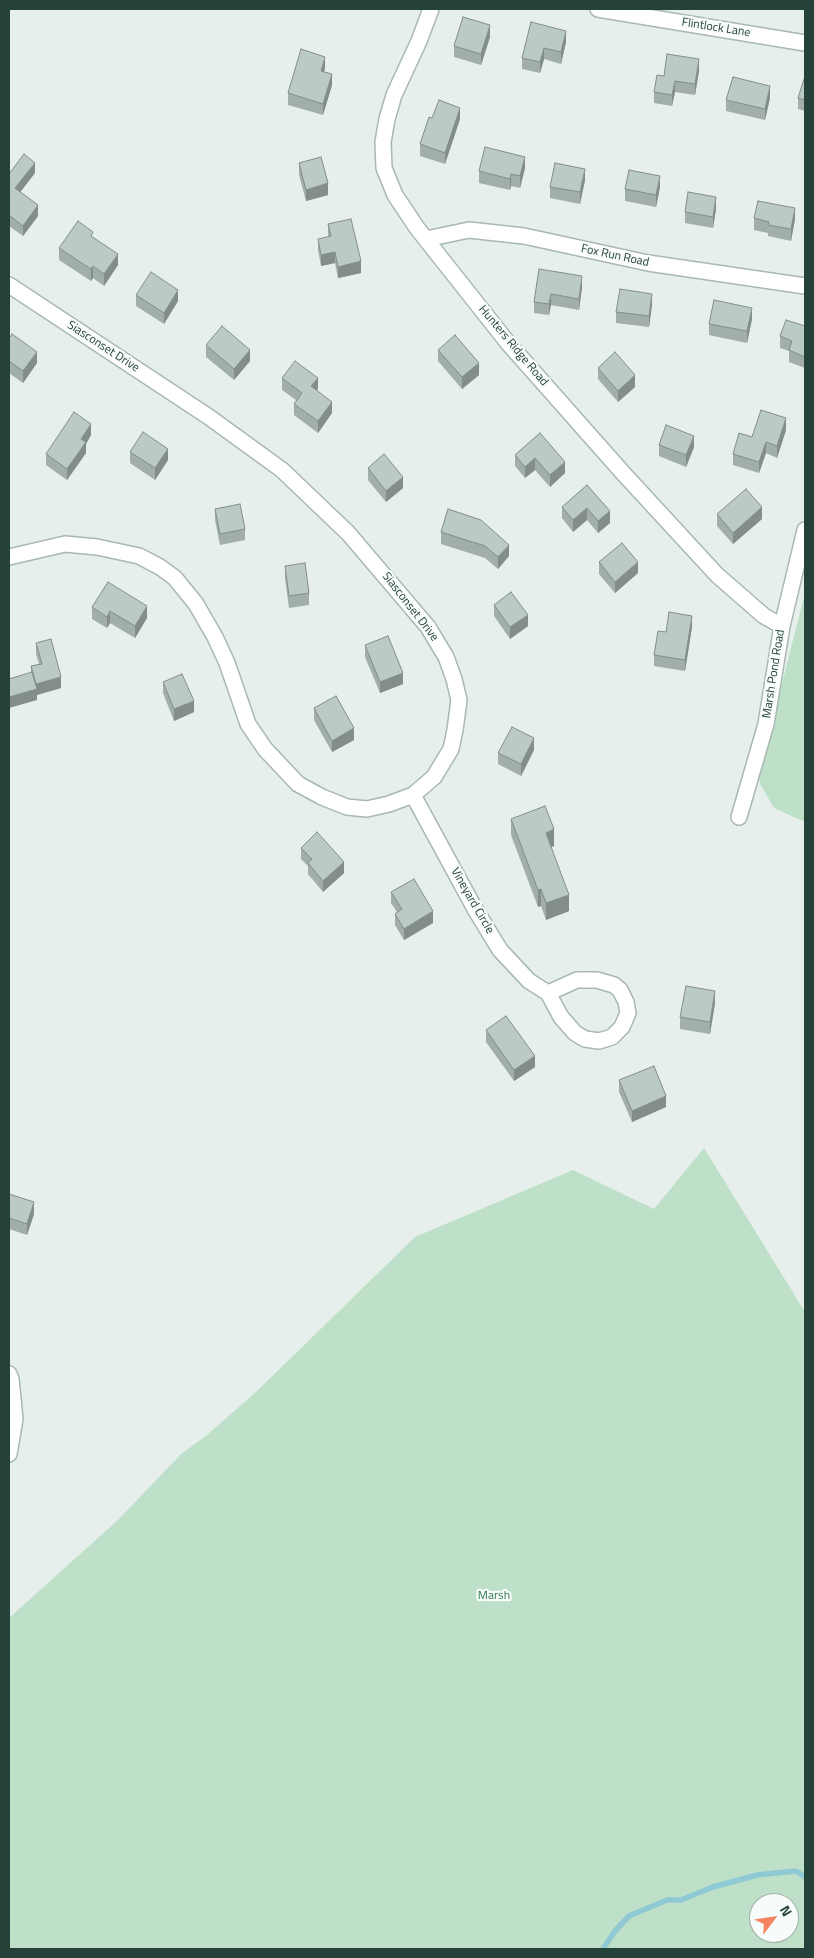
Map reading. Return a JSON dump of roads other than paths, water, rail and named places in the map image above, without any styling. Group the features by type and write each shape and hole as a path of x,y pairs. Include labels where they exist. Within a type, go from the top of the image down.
{"street":[{"name":"Hunters Ridge Road","path":"431,9 419,41 394,95 387,119 383,142 384,168 395,196 508,344 716,575 764,616 782,626"},
{"name":"Flintlock Lane","path":"598,9 805,43"},
{"name":"Fox Run Road","path":"426,239 469,230 524,236 648,263 805,286"},
{"name":"Siasconset Drive","path":"9,285 209,417 282,470 348,533 428,628 446,657 454,679 458,700 451,749 434,777 413,795 389,804 367,809 346,807 322,798 298,784 265,748 248,724 216,637 186,591 175,578 160,567 139,556 97,546 65,544 9,557"},
{"name":"Marsh Pond Road","path":"739,817 766,724 782,626 805,530"},
{"name":"Vineyard Circle","path":"413,795 475,909 500,950 529,981 548,993 561,1017 575,1033 585,1039 599,1041 612,1037 622,1027 628,1013 626,1002 620,990 614,985 597,980 577,980 548,993"},
{"path":"9,1374 15,1418 9,1454"}],"waterway":[{"path":"603,1949 615,1931 629,1916 667,1900 681,1900 713,1887 757,1875 796,1871 805,1877"}],"park label":[{"name":"Marsh","path":"494,1596"}]}
